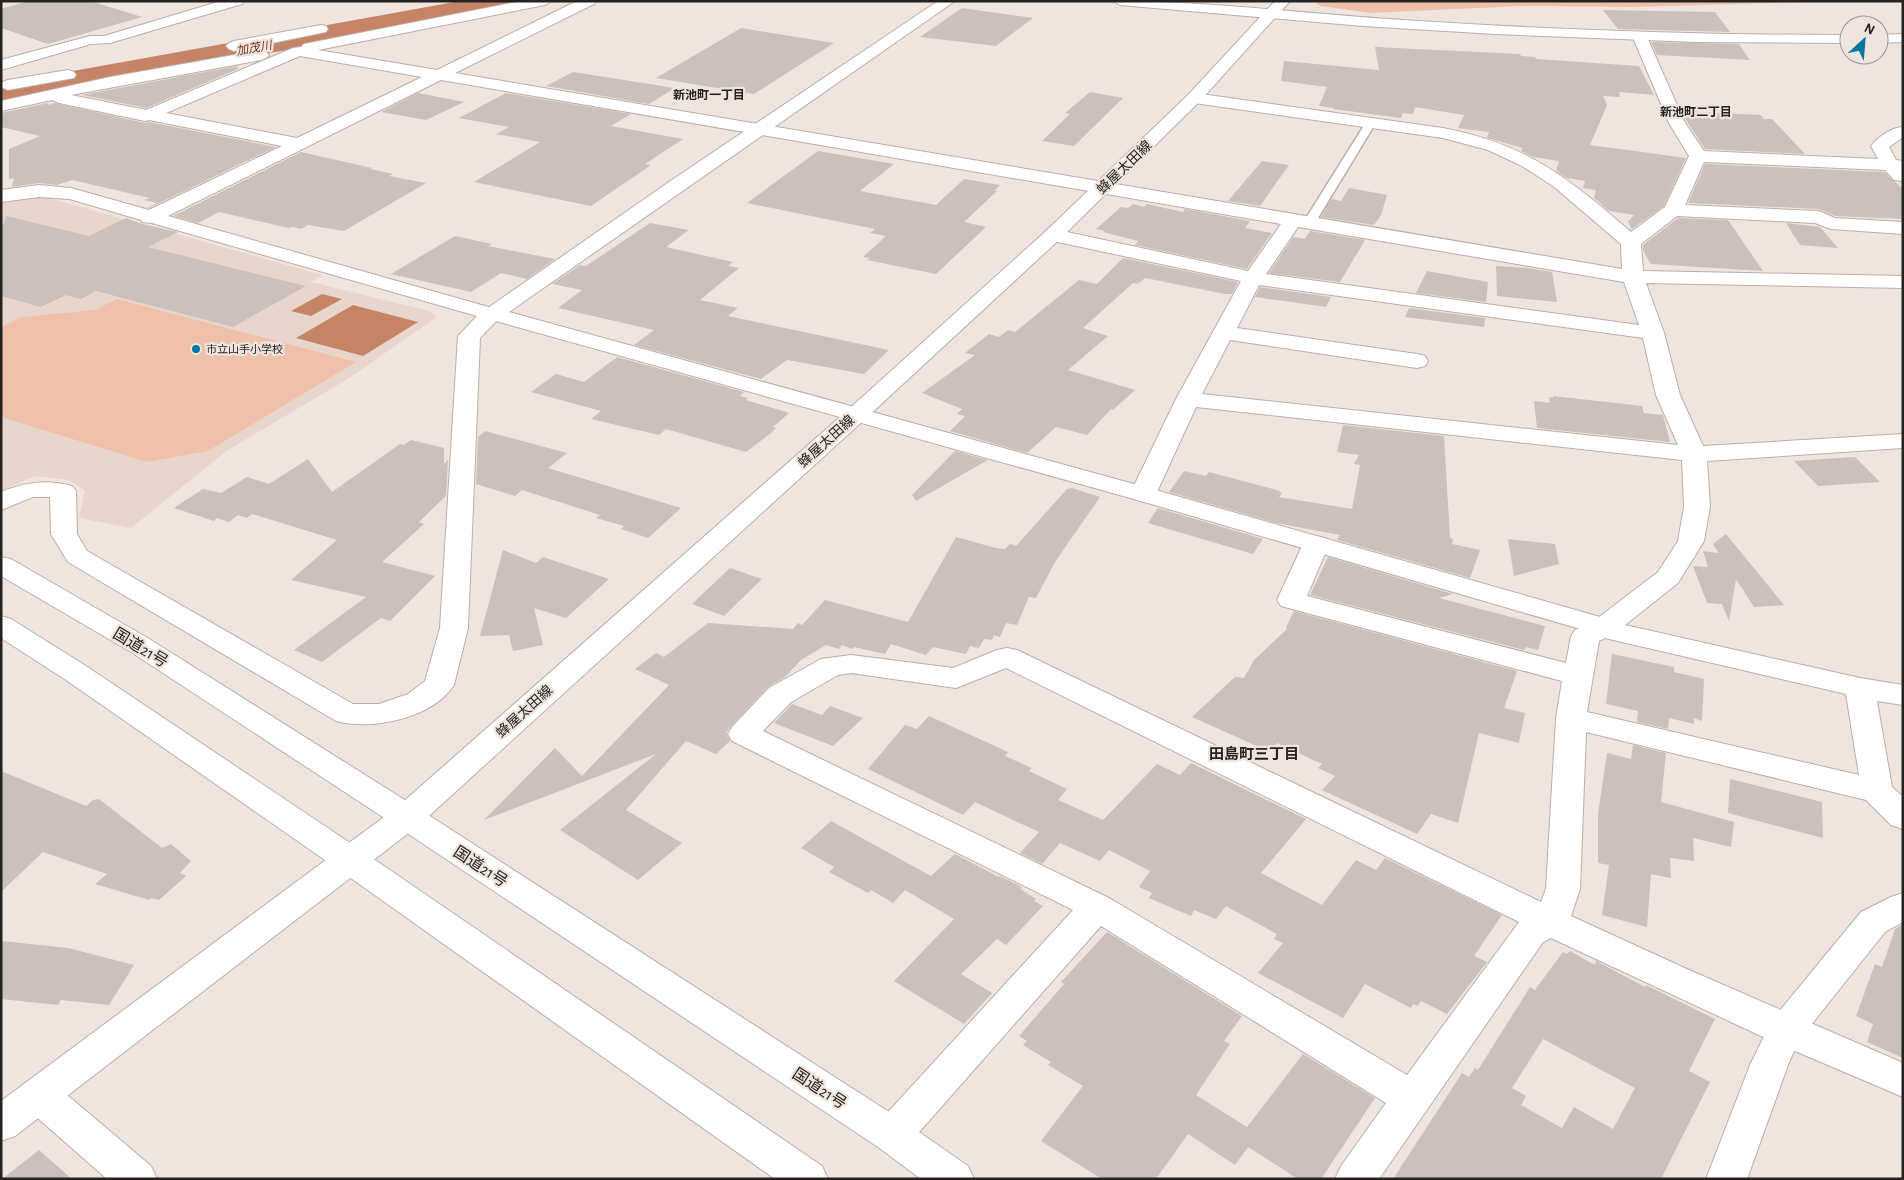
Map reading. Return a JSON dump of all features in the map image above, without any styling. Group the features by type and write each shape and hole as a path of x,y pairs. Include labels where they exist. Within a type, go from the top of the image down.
{"main road":[{"path":"1,65 90,40 105,40 237,1"},
{"path":"448,5 467,1"},
{"path":"1,106 164,72 297,50 545,1"},
{"path":"149,218 589,1"},
{"path":"1,502 22,492 44,488 63,491 64,534 77,556 347,714 381,714 419,700 439,684 454,628 469,336 492,314 757,130 948,1"},
{"path":"1120,1 1278,7 1444,27 1639,35 1839,39"},
{"path":"183,4 206,10"},
{"name":"蜂屋太田線","path":"1,1124 407,817 857,414 1053,235 1194,98 1278,7"},
{"path":"5,84 139,64 332,27"},
{"path":"1639,35 1677,123 1698,156"},
{"path":"1889,39 1903,38"},
{"path":"145,116 297,50 757,130 1633,277 1903,282"},
{"path":"5,84 49,96 145,116 301,144"},
{"path":"1194,98 1370,124 1439,132 1480,141 1513,155 1557,182 1594,210 1631,242 1633,277 1653,333 1668,395 1694,454 1697,507 1690,541 1668,577 1604,627 1585,636 1571,718 1563,889 1552,922 1531,932 1355,1179"},
{"path":"1903,132 1899,132 1880,146 1896,165 1903,179"},
{"path":"1698,156 1896,165"},
{"path":"1631,242 1673,210 1698,156"},
{"path":"1,196 55,191 1143,494 1615,631 1860,688 1903,695"},
{"path":"1673,210 1819,217 1831,223 1903,228"},
{"path":"1143,494 1188,399 1253,278 1301,221"},
{"path":"1053,235 1253,278 1653,333"},
{"path":"1224,333 1417,361"},
{"path":"1188,399 1694,454 1903,441"},
{"path":"1316,544 1291,600 1578,676"},
{"name":"国道21号","path":"1,565 141,646 407,817 892,1135 954,1179"},
{"path":"1,625 76,673 350,860 808,1179"},
{"path":"1411,1098 1097,908 742,734 780,695 831,666 851,664 956,678 1007,658 1552,922 1785,1031 1903,1081"},
{"path":"1860,688 1877,791"},
{"path":"1571,718 1877,791 1903,817"},
{"path":"1726,1179 1769,1066 1785,1031 1873,922 1903,906"},
{"path":"892,1135 1097,908"},
{"path":"39,1095 137,1179"}],"lane":[{"path":"1301,221 1370,124"}],"shaded area":[{"path":"1312,1 1844,1 1634,7 1522,6 1370,13 1321,6"},
{"name":"市立山手小学校","path":"35,196 49,198 322,275 311,282 429,311 437,317 346,380 228,450 131,528 79,518 85,491 69,480 35,476 1,491 1,199"},
{"path":"322,294 342,299 311,316 291,311"},
{"path":"117,299 356,362 208,451 147,462 1,417 1,327 22,317 95,310"},
{"path":"353,305 418,322 363,356 296,338"}],"building":[{"path":"29,1 90,1 142,17 48,44 1,28 1,9"},
{"path":"962,8 1033,18 996,46 920,37"},
{"path":"1603,10 1715,12 1730,32 1618,29"},
{"path":"741,28 834,43 754,94 656,78"},
{"path":"1651,42 1739,44 1750,60 1657,55"},
{"path":"1375,47 1520,54 1521,56 1535,57 1536,59 1639,66 1654,95 1619,92 1620,97 1603,96 1607,105 1590,145 1686,158 1664,206 1632,229 1628,222 1634,215 1609,211 1594,198 1596,190 1583,188 1585,181 1567,178 1556,171 1559,161 1533,157 1521,151 1523,148 1487,138 1489,132 1458,128 1464,115 1415,107 1413,114 1403,113 1401,118 1333,109 1319,106 1327,87 1281,81 1284,61 1379,70"},
{"path":"237,66 238,69 146,108 82,95"},
{"path":"573,72 675,88 649,104 546,86"},
{"path":"1090,92 1123,98 1074,146 1042,141 1070,114 1065,113"},
{"path":"418,93 464,102 426,120 381,112"},
{"path":"506,93 631,114 611,126 683,139 645,164 651,165 591,206 474,182 540,142 496,134 509,127 459,118"},
{"path":"48,103 49,105 54,103 145,123 149,122 276,147 149,208 147,208 157,203 144,200 150,198 72,180 57,185 39,183 12,187 14,178 9,179 9,149 40,136 1,127 1,113"},
{"path":"1682,111 1761,115 1764,119 1772,119 1805,154 1705,149"},
{"path":"818,151 894,164 860,191 936,205 964,179 1000,185 994,191 997,191 964,222 986,227 936,274 867,260 870,258 863,257 886,236 870,233 875,229 747,203"},
{"path":"301,152 393,174 389,176 426,183 344,231 308,225 301,229 289,228 219,212 198,223 173,216"},
{"path":"1262,161 1289,165 1260,206 1228,201"},
{"path":"1705,164 1884,172 1903,189 1903,219 1835,216 1819,209 1688,203"},
{"path":"1349,188 1387,195 1381,215 1374,225 1321,217 1331,199 1341,201"},
{"path":"1133,204 1144,207 1147,204 1183,212 1185,209 1250,221 1245,228 1272,233 1247,269 1135,245 1138,241 1096,229 1121,207 1128,208"},
{"path":"6,216 89,236 126,218 142,224 178,232 148,247 306,286 233,327 96,291 81,299 66,295 41,307 1,296 1,225 5,223"},
{"path":"1678,218 1728,220 1763,271 1651,264 1643,250 1643,245"},
{"path":"650,223 689,230 666,247 733,262 728,266 739,268 700,300 738,308 728,316 889,350 864,374 787,360 761,379 634,345 654,330 558,308 582,290 552,284 580,265 586,266"},
{"path":"1786,223 1820,227 1838,248 1800,245"},
{"path":"1310,231 1365,240 1340,282 1269,273 1293,237 1305,239"},
{"path":"455,236 492,244 488,246 555,259 527,279 501,273 471,292 391,274"},
{"path":"1123,258 1238,282 1232,294 1225,294 1145,278 1138,284 1133,283 1083,328 1108,336 1068,370 1135,390 1113,410 1111,409 1087,435 1056,427 1027,453 950,431 965,416 957,414 962,409 922,393 975,355 965,353 989,334 999,337 1008,330 1015,332 1079,280 1097,284"},
{"path":"1496,266 1552,272 1557,302 1497,296"},
{"path":"1427,271 1488,282 1486,302 1416,293"},
{"path":"1260,287 1331,297 1326,307 1255,297"},
{"path":"1409,308 1485,318 1484,327 1405,317"},
{"path":"617,357 744,392 740,396 748,398 746,400 789,413 773,427 776,428 771,433 746,452 666,429 659,435 591,419 601,411 531,392 556,374 584,382"},
{"path":"1553,396 1642,406 1644,413 1663,415 1670,442 1537,428 1534,401 1550,403 1549,397 1553,398"},
{"path":"1343,425 1444,436 1450,538 1453,539 1452,544 1480,550 1470,578 1337,540 1340,535 1276,523 1169,492 1184,471 1206,476 1209,472 1280,491 1282,493 1279,497 1352,509 1360,465 1354,464 1359,455 1337,452"},
{"path":"485,431 567,453 548,468 681,508 648,538 621,529 624,526 596,518 600,515 522,490 515,496 476,484 478,437"},
{"path":"411,440 444,448 444,464 448,460 446,496 419,522 424,524 382,562 435,576 390,621 381,618 322,662 294,650 366,597 291,580 337,540 252,514 247,518 238,515 229,522 217,518 214,521 174,508 203,489 221,493 247,477 269,484 308,459 332,492 400,444 404,445"},
{"path":"955,451 988,460 916,501 912,495"},
{"path":"1855,457 1880,482 1818,486 1794,461"},
{"path":"1072,488 1100,497 1055,562 1036,598 1029,597 1017,625 1006,623 1000,637 994,635 992,640 984,639 979,648 970,646 966,654 933,647 926,655 891,644 885,654 854,647 852,649 842,645 839,649 826,645 801,660 785,677 768,687 731,726 726,733 730,741 716,754 686,741 626,810 682,843 638,880 560,830 656,754 484,820 555,748 582,776 669,685 635,669 656,653 664,657 708,623 793,629 798,623 802,625 825,600 908,622 956,537 996,548 1005,549 1010,544 1016,546 1067,489"},
{"path":"1158,508 1263,539 1253,554 1148,523"},
{"path":"1726,534 1784,605 1754,607 1736,579 1729,621 1722,604 1707,603 1693,566 1708,567 1703,551 1719,553 1713,544"},
{"path":"1508,539 1555,544 1559,564 1514,576"},
{"path":"503,550 536,563 543,557 609,579 566,618 534,608 543,645 513,651 509,635 480,636"},
{"path":"1328,557 1453,594 1439,598 1545,626 1538,650 1526,647 1524,650 1310,595"},
{"path":"730,568 762,579 724,616 692,604"},
{"path":"1294,611 1517,671 1504,708 1525,713 1519,743 1479,733 1458,823 1431,814 1417,834 1322,790 1335,776 1318,768 1322,764 1277,743 1270,752 1192,717 1235,677 1244,678 1254,660 1287,629 1286,627"},
{"path":"1612,654 1674,667 1674,672 1704,679 1702,721 1694,718 1694,724 1669,718 1668,729 1637,722 1638,711 1606,704"},
{"path":"792,704 822,715 830,706 863,718 833,746 774,723"},
{"path":"929,716 1008,752 1005,756 1032,768 1029,771 1067,789 1058,800 1103,820 1157,764 1180,775 1191,763 1306,819 1261,873 1322,905 1356,860 1376,870 1385,858 1502,915 1474,956 1487,962 1447,1014 1421,1001 1418,1006 1413,1004 1411,1008 1365,984 1343,1018 1258,973 1283,943 1274,939 1277,934 1226,906 1216,919 1194,910 1191,916 1149,898 1152,893 1139,887 1150,871 1109,850 1100,861 1060,843 1042,864 1020,853 1039,832 975,802 963,815 868,769 905,725 917,729"},
{"path":"1633,745 1666,753 1661,802 1734,822 1731,847 1693,838 1694,861 1670,858 1671,878 1651,874 1647,927 1602,915 1609,865 1598,863 1598,814 1607,753 1631,759"},
{"path":"1,771 86,806 93,800 99,799 162,848 171,844 191,861 180,873 186,876 159,900 151,898 149,900 95,884 107,874 43,852 1,892"},
{"path":"1730,779 1822,802 1823,838 1728,813"},
{"path":"831,821 931,876 955,854 1022,887 1020,889 1043,906 1006,945 997,939 961,974 992,993 964,1024 894,981 954,919 905,890 893,903 871,890 868,893 829,872 834,867 801,848"},
{"path":"1903,924 1903,1058 1867,1042 1873,1024 1856,1016 1875,964 1882,967 1895,929"},
{"path":"1107,932 1242,1016 1224,1041 1230,1044 1196,1095 1247,1127 1303,1054 1375,1098 1321,1179 1298,1179 1248,1147 1235,1165 1188,1134 1156,1179 1102,1179 1041,1141 1083,1086 1048,1065 1051,1062 1023,1045 1027,1041 1019,1036 1064,984 1061,982"},
{"path":"1,941 68,948 134,965 109,1005 61,1000 58,1005 1,999"},
{"path":"1570,951 1595,965 1596,961 1645,987 1646,985 1715,1019 1689,1071 1710,1082 1661,1179 1393,1179 1462,1073 1469,1077 1475,1068 1478,1070 1530,987 1535,990 1563,952 1567,954","holes":["1543,1039 1635,1088 1613,1129 1574,1107 1562,1128 1521,1105 1526,1096 1512,1088"]},
{"path":"39,1150 72,1179 2,1179"}],"waterway":[{"name":"加茂川","path":"1,94 507,1"}],"place":[{"name":"市立山手小学校","path":"196,349"}],"district":[{"name":"新池町一丁目","path":"709,95"},
{"name":"新池町二丁目","path":"1696,112"},
{"name":"田島町三丁目","path":"1254,754"}]}
